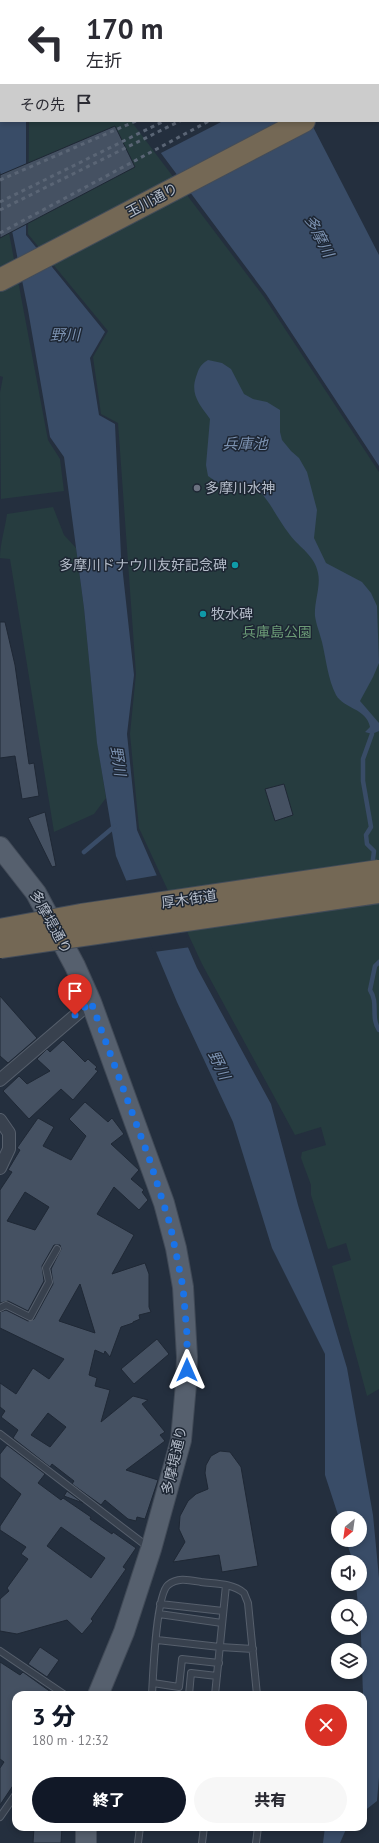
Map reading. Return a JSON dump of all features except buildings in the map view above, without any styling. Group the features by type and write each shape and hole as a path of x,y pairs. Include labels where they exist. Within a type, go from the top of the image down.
{"highway":[{"name":"玉川通り","path":"0,280 302,122"},
{"name":"厚木街道","path":"0,930 81,915 379,871"},
{"name":"厚木街道","path":"0,946 379,892"}],"main road":[{"name":"多摩堤通り","path":"0,847 36,894 75,966 91,1002 164,1203 176,1248 183,1287 187,1357 182,1440 151,1549 124,1632 100,1691"},
{"path":"86,1831 86,1843"}],"street":[{"path":"0,1080 91,1002"},
{"path":"0,1120 9,1133 9,1149 0,1168"}],"lane":[{"path":"0,1308 6,1305 30,1317 49,1282 46,1268 57,1249"},
{"path":"0,1434 151,1549"},
{"path":"152,1691 160,1604 166,1586 181,1579 226,1585 240,1590 247,1597 257,1691"},
{"path":"215,1691 226,1585"},
{"path":"160,1604 223,1611"},
{"path":"159,1614 222,1622"},
{"path":"157,1640 220,1648 253,1649"},
{"path":"0,1651 59,1691"},
{"path":"153,1683 179,1687 182,1659 219,1663"},
{"path":"189,1691 191,1673 217,1676"},
{"path":"1,1815 12,1800"},
{"path":"138,1843 140,1831"},
{"path":"202,1843 204,1831"},
{"path":"256,1843 258,1831"}],"green space":[{"name":"兵庫島公園","path":"29,122 132,122 264,297 379,472 379,1389 367,1396 332,1266 351,1260 346,1243 328,1249 311,1195 311,1185 301,1158 302,1152 326,1145 321,1127 295,1135 202,964 139,828 130,734 136,674 118,423 101,414 93,357 108,331 28,234"},
{"path":"0,185 48,440 60,459 64,491 1,499 0,393 3,377 0,376"},
{"path":"53,507 64,535 76,548 84,608 97,740 106,798 94,814 54,832 10,559 0,558 7,514"}],"water":[{"name":"野川","path":"0,122 26,122 26,235 105,332 90,358 99,415 115,424 121,556 134,675 127,734 137,830 197,968 271,1104 298,1205 347,1368 373,1515 379,1578 379,1777 377,1801 367,1809 367,1691 363,1691 362,1679 367,1679 367,1643 361,1643 361,1635 367,1635 367,1599 357,1599 357,1591 367,1591 367,1555 351,1555 348,1547 367,1547 367,1511 337,1511 325,1475 325,1354 272,1248 233,1122 177,1002 116,856 97,743 84,608 64,457 50,437 28,310 0,171"},
{"name":"多摩川","path":"138,122 311,122 379,255 379,466 266,294"},
{"name":"兵庫池","path":"208,360 222,363 231,369 244,394 253,399 267,402 280,410 280,432 282,440 299,458 307,472 317,510 314,538 326,563 362,582 371,593 377,606 379,663 360,701 379,723 379,731 372,734 365,732 370,727 368,721 360,712 340,700 333,689 315,616 319,578 314,562 307,552 290,535 270,504 255,489 246,484 234,482 218,483 208,476 206,465 210,419 197,400 194,383 201,365"},
{"path":"324,1831 345,1831 340,1843 323,1843"}],"pier":[{"path":"136,122 221,122 159,154"},
{"path":"159,875 191,947 154,952 124,881"}],"waterway":[{"path":"372,734 363,759 363,781 371,827 366,835 367,844 374,851 372,867"},
{"path":"84,852 115,826"},
{"path":"379,962 375,966 370,990 373,995 375,1020 379,1030"}],"railway":[{"path":"0,180 134,122"},
{"path":"0,202 162,122"},
{"path":"0,210 178,122"},
{"path":"0,233 207,122"}],"place":[{"name":"多摩川水神","path":"197,488"},
{"name":"多摩川ドナウ川友好記念碑","path":"235,565"},
{"name":"牧水碑","path":"203,614"}],"route":[{"path":"75,1015 91,1002 149,1158 164,1203 176,1248 183,1287 187,1335 187,1370"}]}
